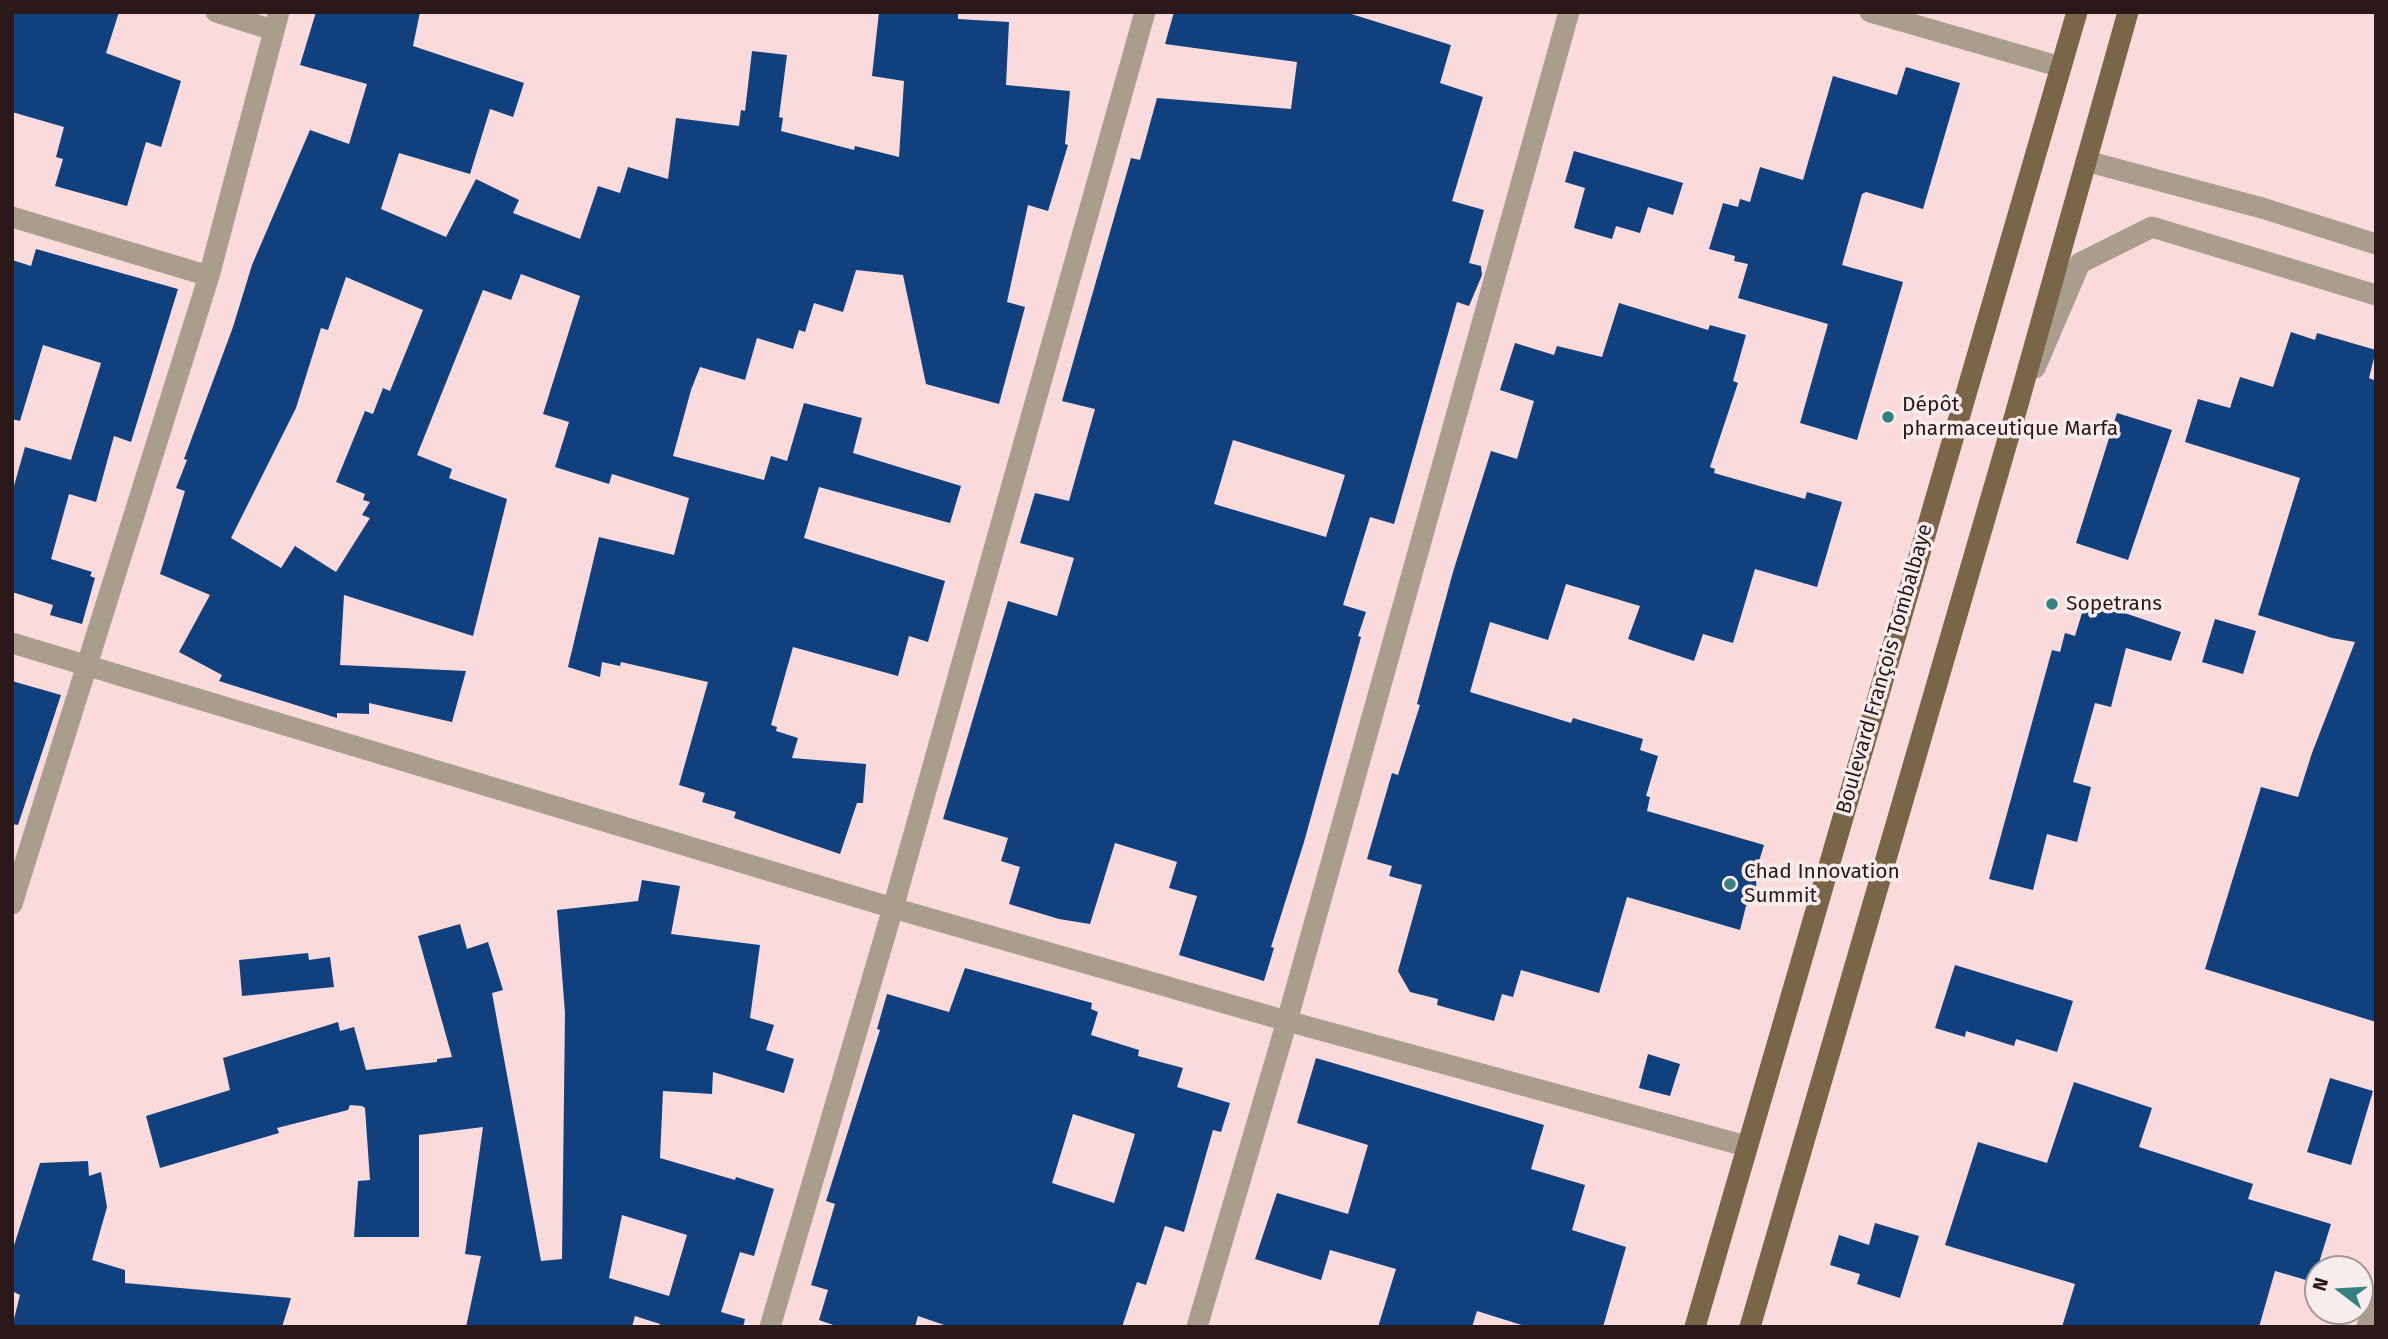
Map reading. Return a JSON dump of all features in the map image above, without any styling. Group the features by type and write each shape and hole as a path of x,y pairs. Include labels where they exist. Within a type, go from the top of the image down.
{"main road":[{"name":"Boulevard François Tombalbaye","path":"1695,1327 2077,12"},
{"path":"1750,1327 2015,415 2128,12"}],"street":[{"path":"12,904 209,276 276,21 216,12"},
{"path":"770,1327 894,908 1145,12"},
{"path":"1197,1327 1287,1021 1569,12"},
{"path":"1870,12 2061,67"},
{"path":"2086,161 2236,201 2376,244"},
{"path":"12,217 209,276"},
{"path":"2015,415 2080,263 2152,228 2376,295"},
{"path":"12,643 894,908 1287,1021 1746,1146"},
{"path":"2367,1327 2376,1299"}],"building":[{"path":"12,12 119,12 106,53 181,81 161,147 146,142 127,206 55,186 63,159 56,157 64,127 12,112"},
{"path":"316,12 420,12 413,46 524,83 513,117 490,109 470,174 399,153 381,209 446,237 476,179 519,200 513,213 580,239 598,186 620,193 628,167 668,179 676,118 739,126 741,110 745,111 752,51 787,55 779,117 783,118 781,131 854,150 855,146 899,157 904,81 872,76 879,12 958,12 958,19 1009,22 1006,85 1070,91 1065,144 1068,145 1048,211 1028,205 1007,302 1025,307 999,404 926,384 903,275 856,270 843,312 814,303 805,332 799,330 793,349 757,338 745,380 700,367 691,390 673,456 764,480 771,456 787,461 804,403 862,418 853,453 961,486 950,523 819,487 804,538 945,581 928,642 909,636 898,676 793,647 771,725 777,727 776,731 798,738 792,758 866,764 863,803 857,803 840,854 734,818 736,812 702,802 705,793 679,785 708,682 621,662 620,666 602,662 600,677 568,667 599,537 674,555 689,498 612,474 609,484 555,467 569,422 543,414 580,296 521,274 511,300 483,290 417,455 452,469 449,478 507,499 473,636 344,595 340,665 466,671 452,722 369,703 369,714 337,713 337,718 219,681 222,675 179,652 210,595 160,574 185,491 176,488 187,460 184,459 233,327 252,265 310,130 349,144 367,84 300,65","holes":["346,277 423,310 390,391 383,388 373,414 365,411 336,482 365,494 363,500 370,502 362,515 370,518 336,572 295,546 281,568 231,538 296,408 321,328 328,330"]},
{"path":"1174,12 1345,12 1451,45 1440,83 1483,97 1452,201 1484,210 1469,263 1481,266 1482,275 1469,306 1457,302 1394,524 1370,517 1343,605 1366,612 1358,636 1361,637 1304,842 1271,947 1274,948 1264,981 1179,955 1197,896 1169,888 1177,862 1115,843 1090,924 1059,919 1009,904 1020,867 1001,861 1008,838 943,819 1008,601 1057,616 1074,558 1020,543 1035,493 1069,501 1095,409 1062,401 1131,158 1140,160 1157,98 1291,109 1297,62 1165,44","holes":["1233,440 1345,475 1326,537 1214,504"]},
{"path":"1906,67 1960,83 1923,209 1866,192 1862,194 1842,265 1903,282 1857,440 1800,423 1828,324 1738,298 1748,264 1734,261 1735,256 1709,249 1723,203 1738,207 1740,199 1750,202 1760,167 1803,180 1833,76 1897,95"},
{"path":"1574,151 1683,183 1673,215 1648,207 1640,233 1616,226 1612,239 1574,228 1585,188 1565,182"},
{"path":"36,249 178,289 131,442 114,436 96,502 69,494 51,559 92,572 90,576 95,578 82,624 50,615 53,605 12,592 12,493 25,447 71,460 101,363 43,345 20,421 12,419 12,260 31,266"},
{"path":"1619,303 1708,330 1710,325 1746,335 1733,381 1738,383 1710,467 1715,469 1714,473 1805,499 1807,492 1842,502 1817,587 1755,569 1733,643 1703,634 1694,661 1628,639 1640,606 1566,584 1548,640 1490,622 1470,692 1571,723 1573,718 1643,739 1640,750 1658,756 1646,796 1650,797 1647,811 1764,845 1757,868 1756,888 1746,906 1740,930 1627,897 1599,993 1521,970 1513,997 1502,994 1494,1021 1437,1005 1438,999 1410,992 1398,971 1422,885 1389,876 1392,866 1367,859 1392,773 1398,775 1420,705 1417,704 1453,572 1491,451 1517,459 1534,401 1500,390 1515,343 1554,355 1557,346 1602,357"},
{"path":"2291,332 2315,340 2317,333 2376,350 2369,378 2376,381 2376,1022 2205,969 2261,787 2298,797 2355,642 2332,638 2258,615 2300,478 2185,442 2198,399 2230,408 2240,377 2273,387"},
{"path":"2117,413 2172,430 2128,560 2076,543"},
{"path":"2086,600 2181,632 2171,661 2126,648 2111,707 2095,703 2073,782 2091,787 2077,842 2047,834 2033,890 1989,879 2052,650 2060,652 2065,633 2075,636"},
{"path":"2215,619 2256,631 2243,674 2202,662"},
{"path":"12,681 61,695 18,825 12,824"},
{"path":"642,880 680,886 671,934 760,945 750,1018 774,1025 766,1050 794,1059 784,1093 713,1072 712,1094 663,1091 660,1158 774,1189 754,1256 740,1252 721,1312 745,1319 743,1327 659,1327 660,1324 635,1316 632,1327 466,1327 481,1256 465,1254 483,1127 419,1135 419,1237 354,1237 358,1181 370,1180 365,1108 362,1106 350,1105 348,1110 277,1128 279,1133 160,1168 146,1116 230,1090 223,1058 338,1022 340,1031 354,1027 366,1070 437,1062 437,1059 452,1057 418,936 460,924 467,949 488,942 503,990 492,993 541,1261 562,1259 565,1013 557,910 638,901","holes":["622,1215 687,1235 669,1296 609,1278"]},
{"path":"308,953 309,960 330,957 334,987 242,996 239,960"},
{"path":"1955,965 2073,1001 2057,1052 2016,1039 2014,1046 1966,1031 1965,1037 1935,1028"},
{"path":"965,968 1092,1003 1091,1009 1098,1012 1091,1035 1139,1050 1138,1056 1183,1068 1177,1087 1230,1103 1221,1132 1213,1130 1184,1232 1165,1226 1146,1285 1137,1282 1122,1327 950,1327 918,1316 915,1327 839,1327 819,1320 828,1290 811,1285 835,1204 826,1201 880,1030 877,1029 887,994 949,1012","holes":["1073,1114 1135,1134 1114,1203 1052,1183"]},
{"path":"1648,1054 1680,1064 1670,1096 1639,1088"},
{"path":"1316,1058 1544,1125 1531,1169 1585,1185 1572,1230 1626,1247 1603,1327 1528,1327 1477,1311 1472,1327 1378,1327 1396,1269 1330,1250 1321,1280 1255,1259 1277,1193 1348,1214 1368,1145 1297,1123"},
{"path":"2330,1078 2373,1091 2351,1165 2307,1152"},
{"path":"2074,1082 2152,1108 2139,1147 2253,1184 2248,1199 2331,1224 2321,1255 2304,1255 2304,1279 2275,1271 2259,1327 2062,1327 2075,1284 1945,1245 1978,1142 2047,1163"},
{"path":"88,1161 89,1176 101,1172 107,1207 92,1260 125,1270 125,1283 291,1298 282,1327 12,1327 20,1295 12,1291 12,1252 40,1163"},
{"path":"1875,1223 1919,1236 1900,1298 1857,1284 1860,1274 1830,1265 1839,1235 1869,1245"}],"place":[{"name":"Dépôt pharmaceutique Marfa","path":"1888,417"},
{"name":"Sopetrans","path":"2052,604"},
{"name":"Chad Innovation Summit","path":"1730,884"}]}
